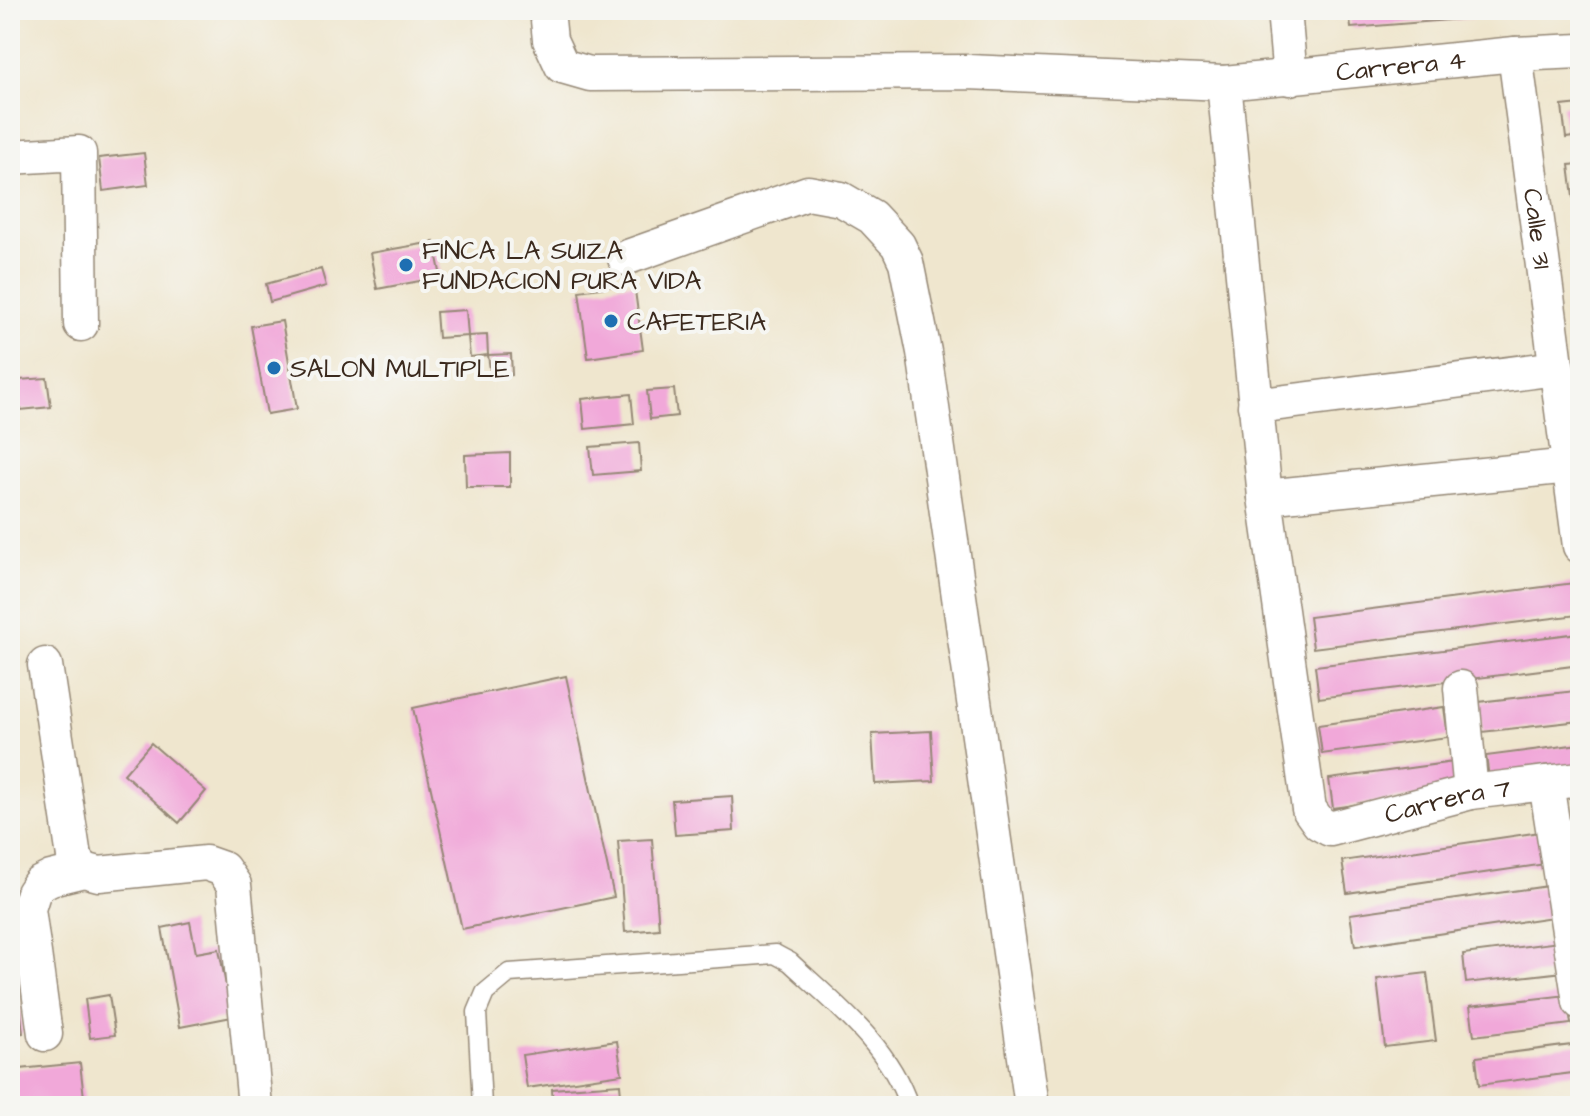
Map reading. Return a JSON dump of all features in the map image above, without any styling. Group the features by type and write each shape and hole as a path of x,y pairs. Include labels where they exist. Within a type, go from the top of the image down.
{"street":[{"name":"Carrera 4","path":"547,10 550,40 562,66 590,74 968,72 1224,83 1515,54 1580,51"},
{"path":"1284,10 1290,78"},
{"name":"Calle 31","path":"1515,54 1580,546"},
{"path":"1224,83 1265,497 1570,466"},
{"path":"10,157 79,153 81,324"},
{"path":"625,258 808,193 841,199 872,217 898,245 906,262 924,352 1032,1106"},
{"path":"1255,406 1557,368"},
{"name":"Carrera 7","path":"1265,497 1309,809 1319,823 1330,829 1471,792 1580,779"},
{"path":"45,665 74,857 84,870"},
{"path":"1461,688 1471,792"},
{"path":"1546,783 1580,1002"},
{"path":"45,1034 28,909 39,884 84,870 99,874 206,863 223,869 234,885 255,1106"}],"lane":[{"path":"482,1106 477,1012 485,993 509,973 775,954 790,962 866,1033 903,1087 909,1106"}],"building":[{"path":"1349,10 1535,10 1535,13 1351,28"},
{"path":"1580,104 1580,136 1566,138 1562,106"},
{"path":"144,153 148,185 103,191 99,158"},
{"path":"1580,164 1580,196 1573,197 1569,165"},
{"path":"1580,216 1580,245 1578,245 1574,217"},
{"name":"FINCA LA SUIZA FUNDACION PURA VIDA","path":"434,242 441,277 377,289 370,253"},
{"path":"321,269 326,286 270,302 266,284"},
{"name":"CAFETERIA","path":"634,283 643,350 588,358 579,291"},
{"path":"466,310 468,336 438,338 436,312"},
{"name":"SALON MULTIPLE","path":"282,321 297,409 267,414 251,326"},
{"path":"487,335 488,355 470,357 468,336"},
{"path":"511,354 512,375 491,377 488,355"},
{"path":"17,361 19,380 47,378 51,407 10,411 10,362"},
{"path":"674,389 677,416 650,419 647,391"},
{"path":"631,394 634,424 585,429 582,399"},
{"path":"639,443 641,471 593,475 590,447"},
{"path":"510,453 510,487 466,487 465,455"},
{"path":"1574,583 1578,615 1313,648 1309,617"},
{"path":"1579,633 1580,665 1319,698 1315,666"},
{"path":"566,676 614,897 462,929 413,708"},
{"path":"1575,691 1579,721 1482,732 1479,702"},
{"path":"1444,707 1448,737 1322,754 1318,725"},
{"path":"931,731 934,781 875,784 872,734"},
{"path":"151,743 206,791 179,823 124,774"},
{"path":"1580,744 1580,774 1490,785 1486,756"},
{"path":"1454,762 1458,791 1333,808 1329,779"},
{"path":"732,796 734,831 675,835 672,800"},
{"path":"1547,831 1552,863 1347,893 1342,861"},
{"path":"652,839 659,929 625,932 618,841"},
{"path":"1555,885 1560,916 1355,946 1350,914"},
{"path":"190,922 196,953 219,949 232,1017 180,1027 162,928"},
{"path":"1559,942 1563,972 1466,983 1463,954"},
{"path":"1427,973 1436,1041 1385,1047 1377,979"},
{"path":"10,977 17,977 23,1033 10,1034"},
{"path":"109,995 115,1035 90,1038 85,999"},
{"path":"1567,995 1571,1024 1474,1036 1470,1006"},
{"path":"617,1041 622,1074 527,1088 522,1055"},
{"path":"1580,1044 1580,1072 1479,1085 1476,1057"},
{"path":"80,1063 85,1106 10,1106 10,1070"},
{"path":"620,1084 622,1106 553,1106 552,1089"}],"place":[{"name":"FINCA LA SUIZA FUNDACION PURA VIDA","path":"406,265"},
{"name":"CAFETERIA","path":"611,321"},
{"name":"SALON MULTIPLE","path":"274,368"}]}
